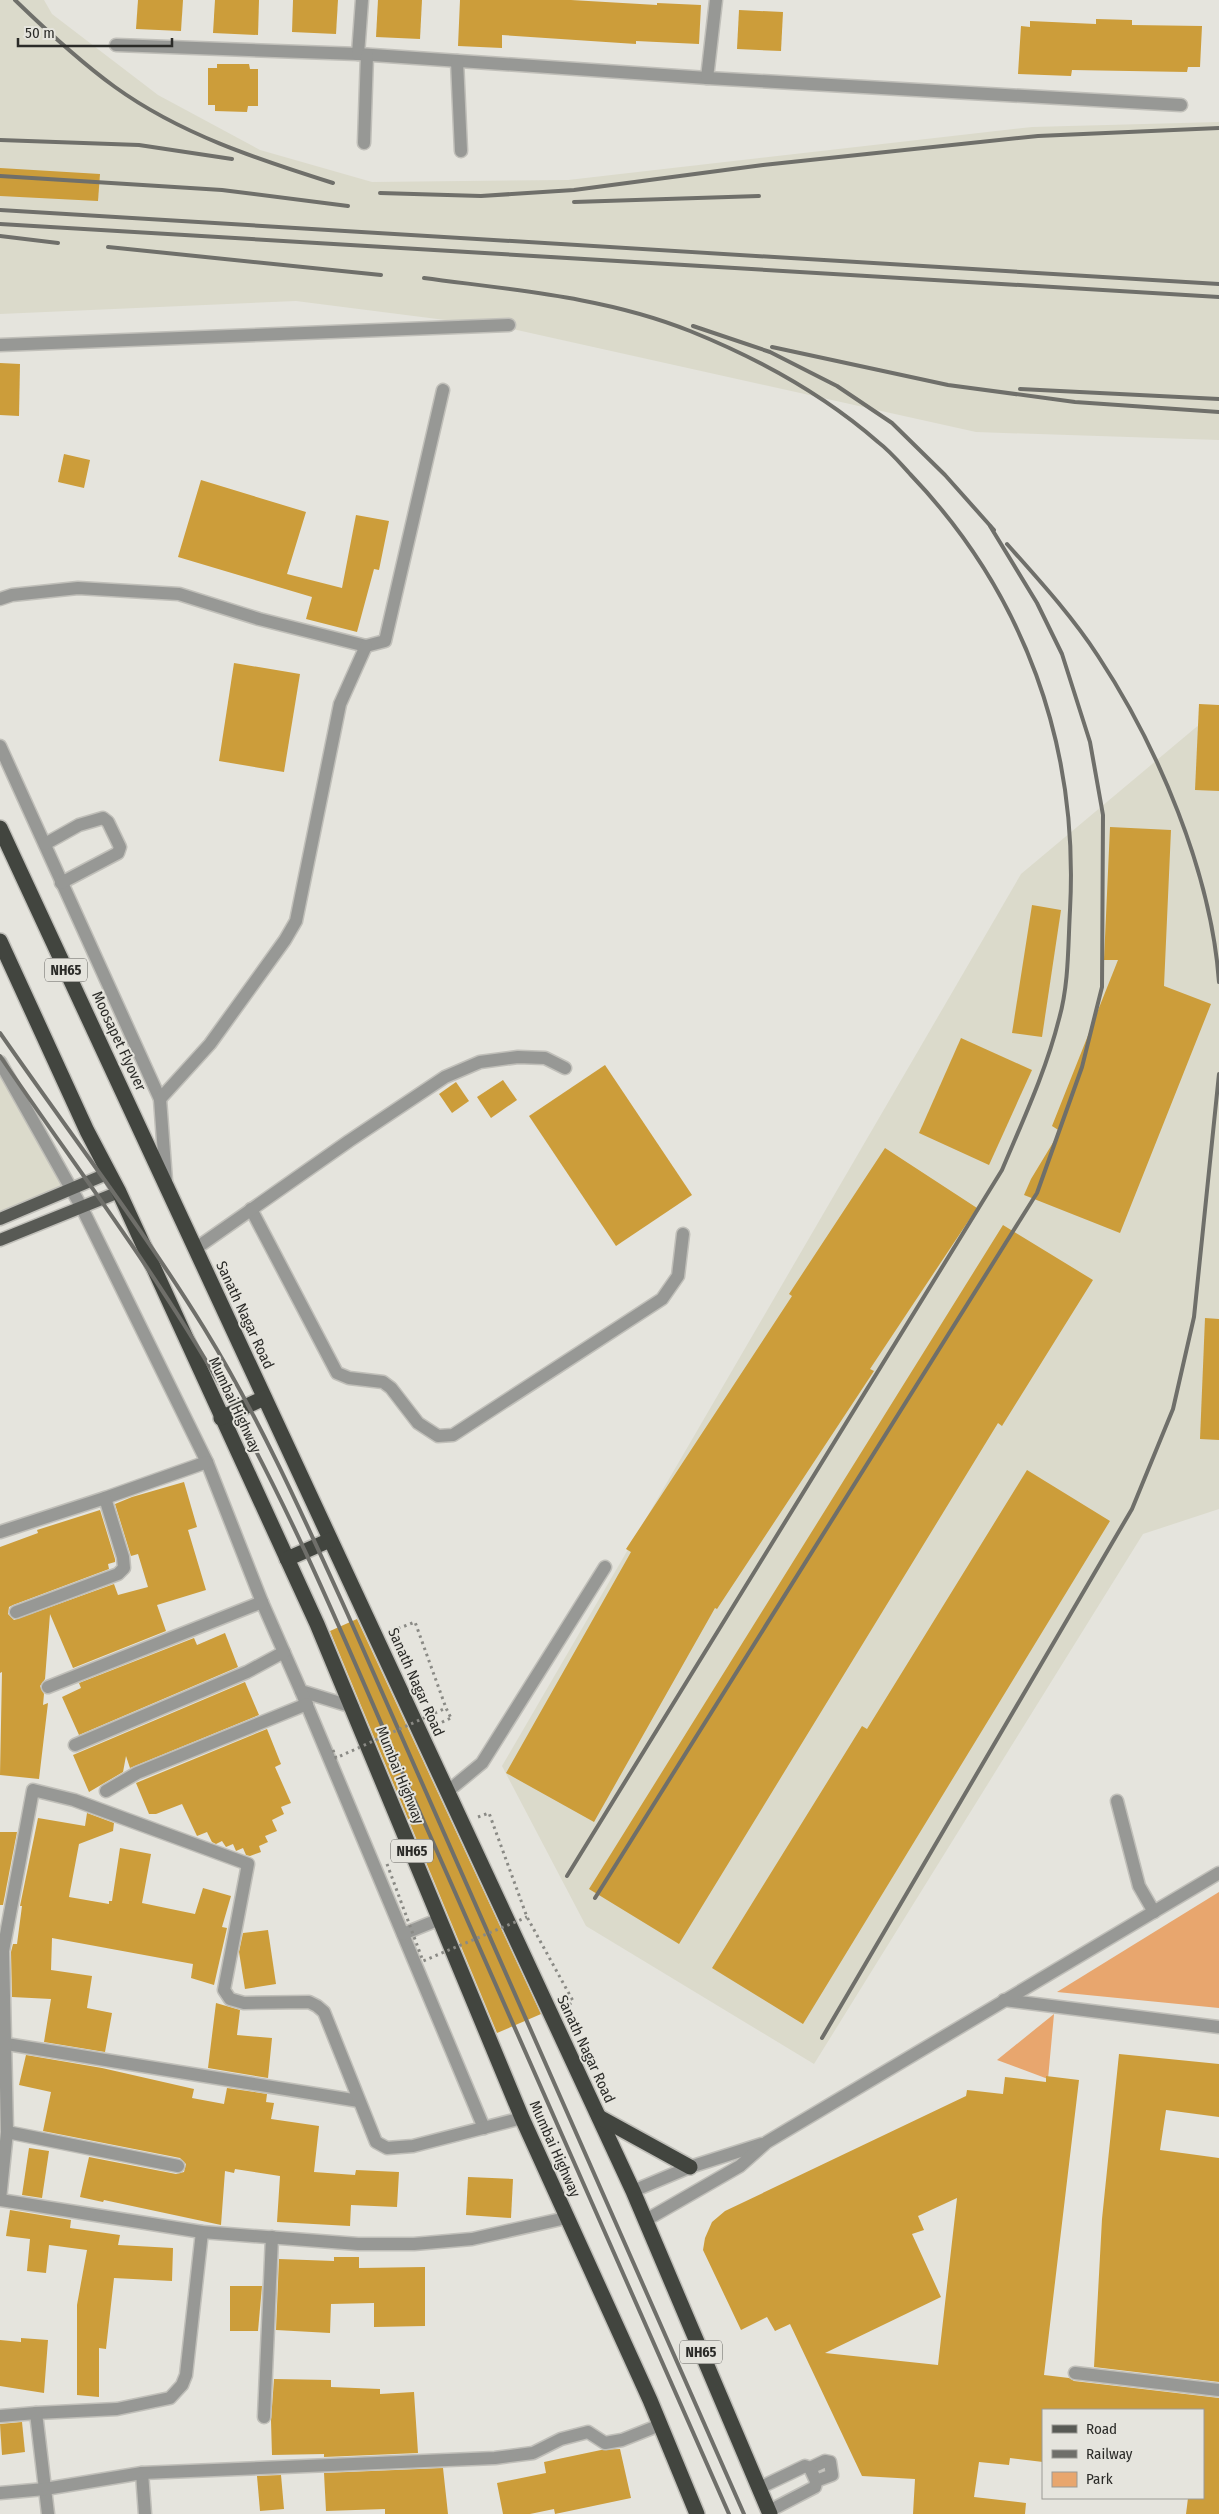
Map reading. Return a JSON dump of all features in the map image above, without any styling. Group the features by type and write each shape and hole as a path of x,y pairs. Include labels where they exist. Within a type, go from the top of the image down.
{"highway":[{"name":"Moosapet Flyover","path":"0,828 133,1112 166,1188"},
{"name":"NH65","path":"0,941 87,1130 119,1192"},
{"name":"Sanath Nagar Road","path":"166,1188 633,2191"},
{"name":"Mumbai Highway","path":"119,1192 353,1708 522,2118 698,2514"},
{"path":"221,1418 264,1398"},
{"path":"287,1559 330,1540"},
{"path":"599,2118 690,2167"},
{"name":"NH65","path":"633,2191 769,2513"}],"main road":[{"path":"0,1219 109,1173"},
{"path":"0,1240 119,1192"}],"street":[{"path":"362,0 364,143"},
{"path":"707,78 716,0"},
{"path":"116,45 362,55 707,78 1181,105"},
{"path":"458,61 461,151"},
{"path":"0,346 509,325"},
{"path":"0,599 12,595 78,588 179,594 260,619 366,646 385,641 443,390"},
{"path":"160,1099 210,1044 285,940 296,921 340,704 366,646"},
{"path":"0,746 45,844 60,883 160,1099 166,1188"},
{"path":"45,844 79,825 103,818 108,822 120,847 118,853 60,883"},
{"path":"195,1249 445,1078 480,1062 518,1057 545,1058 565,1068"},
{"path":"0,1062 82,1208 207,1462 262,1602 307,1704 484,2128"},
{"path":"251,1210 337,1373 349,1378 383,1382 391,1388 418,1423 438,1436 453,1435 662,1299 678,1276 683,1234"},
{"path":"0,1532 106,1498 207,1462"},
{"path":"16,1612 118,1574 124,1568 123,1557 106,1498"},
{"path":"447,1792 482,1763 605,1567"},
{"path":"48,1687 262,1602"},
{"path":"75,1745 247,1672 284,1652"},
{"path":"301,1691 353,1708"},
{"path":"106,1791 137,1773 307,1704"},
{"path":"522,2118 413,2146 387,2148 376,2142 324,2012 309,2002 244,2003 230,1999 224,1990 248,1864 74,1800 33,1790 2,1950 3,2042 7,2132 0,2199 202,2232 358,2244 414,2244 472,2240 566,2218"},
{"path":"1117,1801 1139,1886 1154,1912"},
{"path":"646,2220 740,2166 767,2142 1219,1873"},
{"path":"403,1934 440,1919"},
{"path":"1004,2000 1219,2027"},
{"path":"3,2042 359,2101"},
{"path":"7,2132 178,2166"},
{"path":"633,2191 690,2167 767,2142"},
{"path":"0,2416 117,2409 170,2398 182,2385 186,2375 202,2232"},
{"path":"264,2417 272,2236"},
{"path":"1075,2374 1219,2390"},
{"path":"36,2413 48,2514"},
{"path":"0,2493 142,2473 495,2458 533,2452 560,2439 588,2432 605,2443 622,2440 660,2425"},
{"path":"759,2488 805,2466 810,2468 825,2461 830,2462 832,2476 816,2481"},
{"path":"769,2513 815,2487 816,2481 810,2468"},
{"path":"142,2473 145,2514"}],"path":[{"path":"376,1637 415,1622 451,1718"},
{"path":"333,1750 336,1758 446,1708"},
{"path":"489,1813 527,1916 573,2001"},
{"path":"387,1864 423,1961 527,1916"}],"shaded area":[{"path":"0,0 44,0 52,14 158,95 260,150 372,182 568,180 1032,127 1219,122 1219,440 976,432 508,328 296,301 0,314"},
{"path":"1219,708 1219,1509 1143,1534 814,2064 586,1926 502,1766 1021,874"},
{"path":"0,1067 63,1186 0,1213"}],"green space":[{"path":"1219,1892 1219,2008 1057,1992"},
{"path":"1054,2014 1048,2079 997,2060"}],"building":[{"path":"138,0 183,0 181,31 136,29"},
{"path":"215,0 259,0 258,35 213,33"},
{"path":"293,0 338,0 336,34 292,32"},
{"path":"378,0 422,0 420,39 376,37"},
{"path":"460,0 571,0 657,5 657,3 701,5 699,44 636,41 636,44 502,35 502,48 458,46"},
{"path":"739,10 783,12 781,51 737,49"},
{"path":"1096,19 1132,20 1132,25 1202,26 1200,67 1188,67 1187,72 1072,70 1071,76 1018,74 1021,26 1030,27 1030,21 1096,24"},
{"path":"217,64 249,64 250,69 258,69 258,106 248,106 247,112 215,111 215,105 208,105 208,68 217,68"},
{"path":"0,168 100,174 98,201 0,196"},
{"path":"0,363 20,364 19,416 0,415"},
{"path":"64,454 90,460 84,488 58,482"},
{"path":"201,480 306,512 287,574 342,588 356,515 389,521 379,570 374,569 357,632 306,619 312,597 178,557"},
{"path":"234,663 300,674 284,772 219,761"},
{"path":"1199,704 1219,705 1219,791 1195,790"},
{"path":"1110,827 1171,830 1164,986 1211,1004 1120,1233 1024,1195 1031,1179 1060,1131 1052,1126 1118,960 1104,960"},
{"path":"1032,905 1061,910 1042,1037 1012,1033"},
{"path":"961,1038 1032,1070 989,1165 919,1133"},
{"path":"605,1065 692,1195 616,1246 529,1116"},
{"path":"503,1080 517,1100 491,1118 477,1097"},
{"path":"456,1082 469,1101 452,1113 439,1094"},
{"path":"885,1148 977,1208 870,1369 874,1371 717,1609 715,1608 594,1822 506,1773 631,1552 626,1549 792,1296 789,1294"},
{"path":"1003,1225 1093,1280 1002,1426 998,1423 679,1944 589,1889"},
{"path":"1205,1318 1219,1319 1219,1440 1200,1439"},
{"path":"1027,1470 1110,1521 803,2024 712,1968 862,1726 867,1729"},
{"path":"184,1482 197,1527 188,1530 206,1590 157,1605 166,1631 73,1668 50,1614 45,1679 40,1686 44,1694 43,1705 48,1703 39,1779 0,1775 2,1672 0,1673 0,1547 38,1533 37,1530 100,1510 115,1559 115,1562 108,1564 109,1569 9,1607 8,1614 14,1620 114,1584 118,1595 148,1587 138,1554 131,1556 115,1504 132,1497"},
{"path":"357,1619 541,2014 497,2033 330,1631"},
{"path":"225,1633 238,1667 79,1735 62,1697 81,1688 79,1683 194,1638 197,1645"},
{"path":"245,1682 259,1715 130,1768 126,1756 123,1772 89,1792 73,1755"},
{"path":"267,1729 281,1764 275,1767 291,1803 281,1807 284,1814 272,1820 277,1831 265,1836 268,1842 259,1846 261,1852 250,1856 246,1855 243,1848 236,1851 233,1844 226,1847 222,1841 216,1844 212,1842 207,1832 197,1836 182,1804 156,1814 149,1814 136,1783"},
{"path":"87,1813 114,1823 113,1831 79,1844 69,1897 109,1904 109,1901 112,1901 120,1848 151,1854 142,1903 195,1914 203,1888 231,1896 222,1927 227,1928 214,1985 191,1978 193,1964 52,1938 51,1970 92,1976 87,2008 112,2013 105,2052 44,2042 51,1999 12,1997 11,1952 13,1944 17,1944 22,1906 20,1906 38,1818 85,1826"},
{"path":"0,1832 17,1832 3,1905 0,1905"},
{"path":"268,1930 276,1984 245,1989 239,1952 243,1933"},
{"path":"216,2003 240,2010 237,2035 272,2038 268,2078 208,2068"},
{"path":"1119,2054 1219,2064 1219,2117 1166,2110 1160,2150 1219,2158 1219,2382 1094,2367 1102,2219"},
{"path":"26,2055 102,2068 194,2089 192,2098 224,2104 227,2088 267,2094 266,2102 274,2103 271,2119 319,2126 314,2172 355,2175 356,2170 399,2172 397,2207 351,2205 350,2226 277,2222 280,2176 235,2169 234,2173 225,2171 221,2225 104,2200 103,2202 80,2197 89,2157 176,2174 184,2172 186,2164 180,2158 43,2131 51,2092 19,2085"},
{"path":"1046,2076 1079,2080 1044,2375 1069,2378 1074,2381 1219,2398 1219,2514 1186,2514 1188,2499 1204,2499 1204,2409 1042,2409 1042,2462 1010,2458 1009,2465 979,2462 974,2497 1026,2503 1025,2514 913,2514 915,2479 862,2476 790,2324 775,2331 767,2317 741,2330 703,2250 705,2238 712,2222 725,2211 966,2096 967,2090 1003,2094 1005,2077 1046,2082","holes":["957,2198 938,2365 825,2353 941,2297 912,2234 924,2230 918,2216"]},
{"path":"29,2148 49,2151 42,2198 22,2195"},
{"path":"468,2177 513,2179 511,2218 466,2215"},
{"path":"10,2210 71,2220 70,2228 120,2235 118,2245 173,2248 172,2281 114,2278 106,2349 99,2348 99,2397 77,2395 77,2305 87,2250 49,2245 46,2273 27,2271 30,2239 6,2236"},
{"path":"334,2257 359,2257 359,2268 425,2267 425,2326 374,2327 374,2303 331,2304 330,2333 276,2330 279,2259 334,2261"},
{"path":"230,2286 262,2286 258,2331 230,2331"},
{"path":"21,2338 48,2340 44,2393 0,2386 0,2340 21,2342"},
{"path":"274,2379 331,2380 331,2387 380,2389 380,2394 414,2392 418,2453 324,2457 324,2454 272,2455 271,2421"},
{"path":"22,2422 25,2452 2,2455 0,2424"},
{"path":"620,2449 631,2498 555,2514 554,2509 530,2514 503,2514 497,2483 546,2473 544,2462 601,2450"},
{"path":"443,2468 448,2514 385,2514 385,2509 326,2511 324,2473"},
{"path":"281,2475 284,2509 260,2511 257,2476"}],"railway":[{"path":"15,0 89,67 140,104 220,144 333,183"},
{"path":"380,193 481,196 574,190 763,165 1038,136 1219,128"},
{"path":"0,140 139,145 232,159"},
{"path":"0,176 222,190 348,206"},
{"path":"574,202 759,196"},
{"path":"0,210 1219,284"},
{"path":"0,224 1219,297"},
{"path":"0,236 58,243"},
{"path":"108,247 381,275"},
{"path":"424,278 559,296 592,302 658,319 690,331 764,365 812,393 857,425 887,449 910,474 950,520 984,569 1013,621 1036,675 1053,731 1065,789 1070,849 1070,910 1066,978 1062,1006 1054,1038 1041,1076 1002,1170 567,1876"},
{"path":"693,326 770,352 837,386 892,423 945,475 994,530"},
{"path":"772,347 948,385 1075,402 1219,412"},
{"path":"1020,389 1219,399"},
{"path":"595,1898 1037,1193 1082,1067 1102,987 1103,815 1090,742 1062,654 1037,603 990,526"},
{"path":"1007,544 1055,599 1088,641 1120,692 1161,770 1193,855 1205,897 1214,940 1219,982"},
{"path":"0,1033 180,1290 224,1362 263,1433 348,1615 744,2514"},
{"path":"0,1056 168,1299 219,1383 275,1488 326,1596 729,2514"},
{"path":"822,2038 1132,1509 1173,1409 1194,1317 1219,1074"}]}
